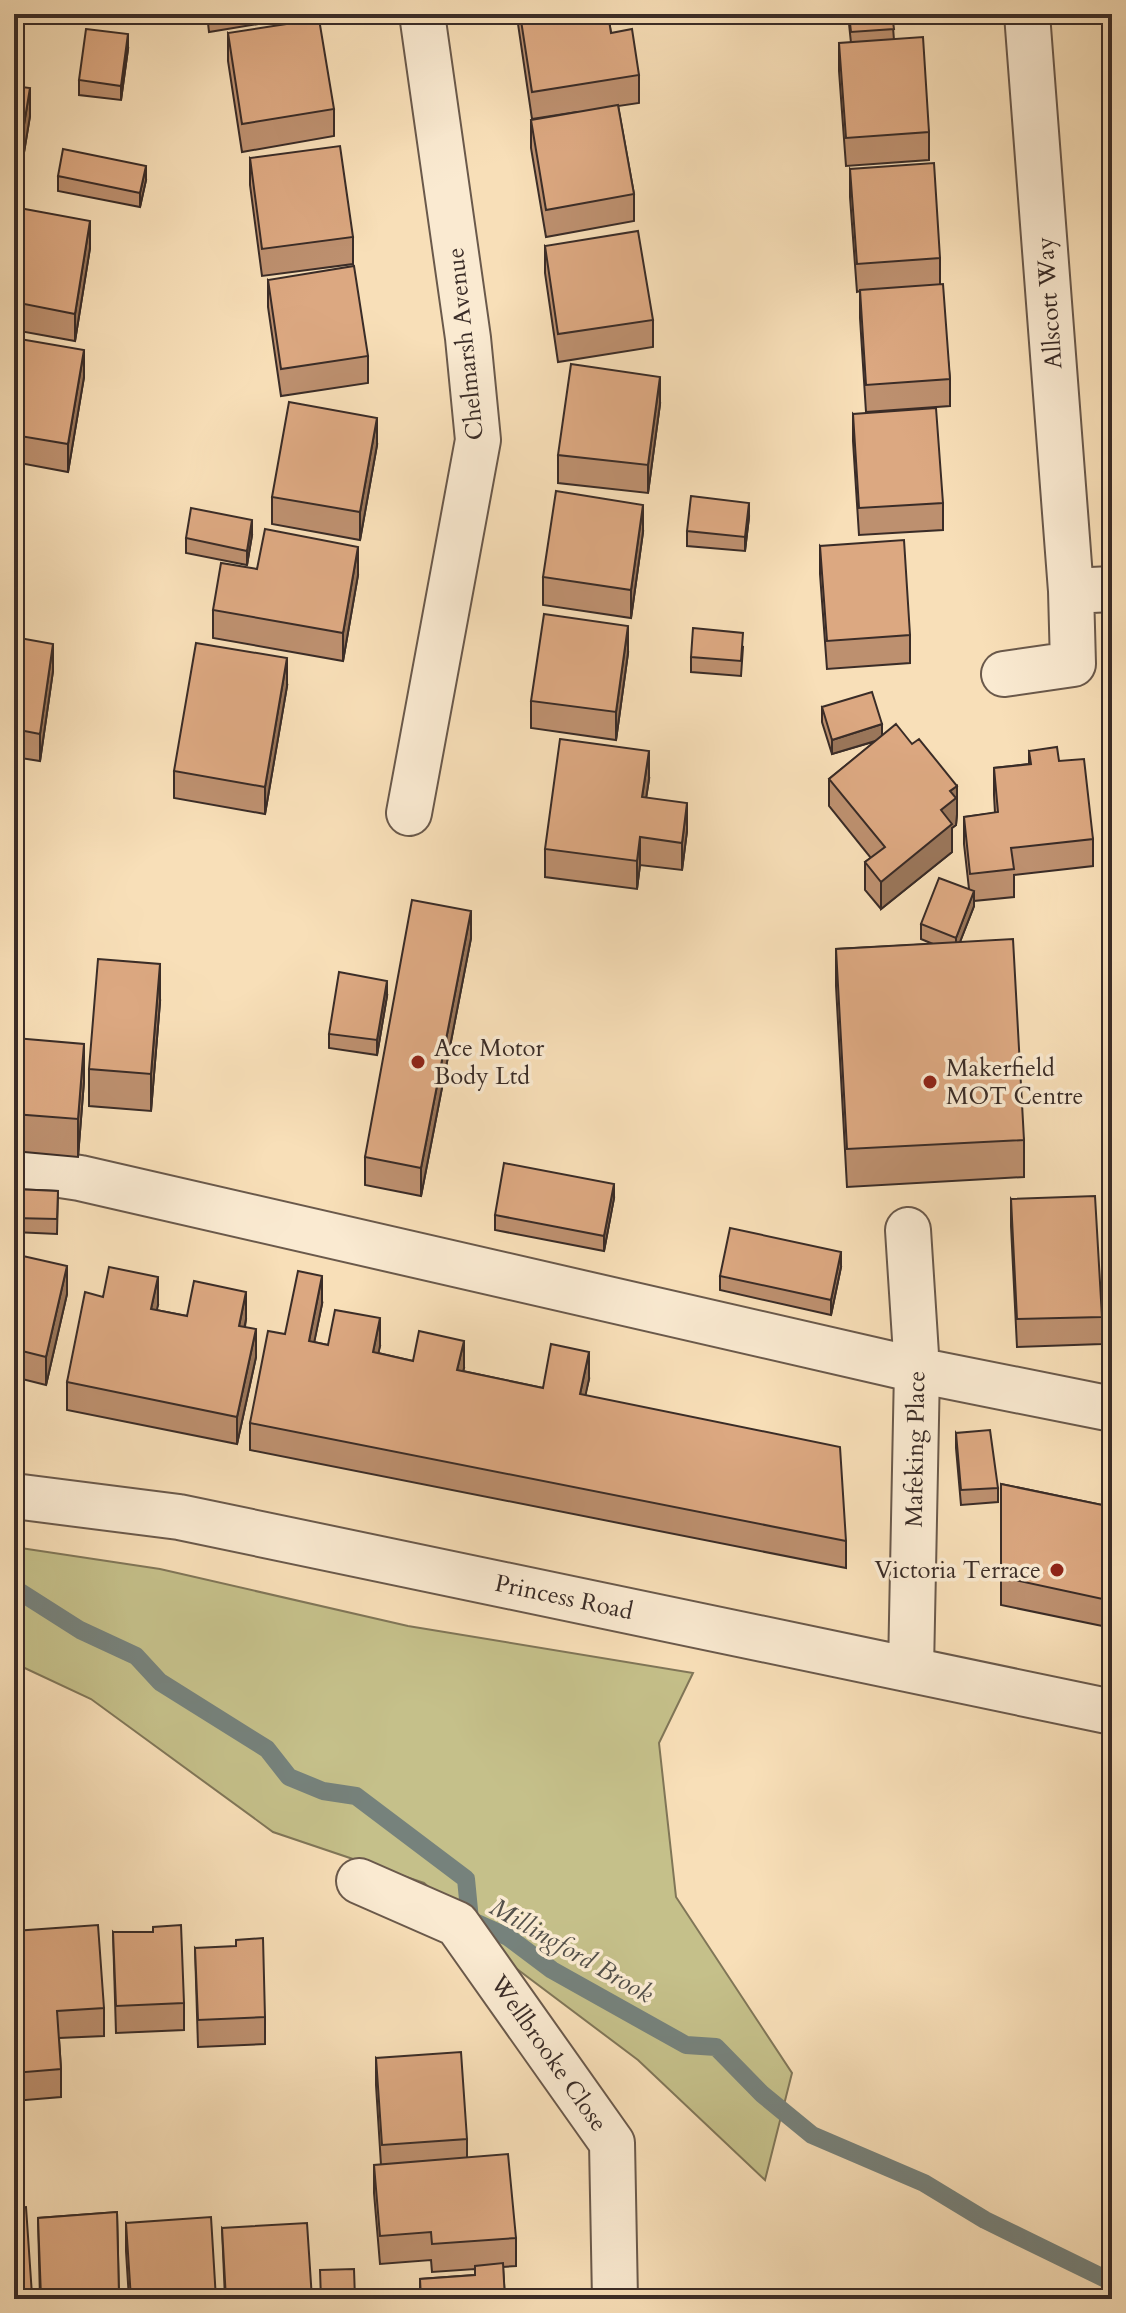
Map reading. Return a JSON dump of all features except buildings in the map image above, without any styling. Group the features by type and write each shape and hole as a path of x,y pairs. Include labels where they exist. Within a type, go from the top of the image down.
{"street":[{"name":"Chelmarsh Avenue","path":"409,813 478,440 468,338 422,14"},
{"name":"Allscott Way","path":"1004,674 1073,664 1092,590 1027,14"},
{"path":"14,1168 80,1178 917,1370 1112,1409"},
{"name":"Mafeking Place","path":"908,1230 917,1370 911,1669"},
{"name":"Princess Road","path":"14,1496 179,1517 1112,1712"},
{"name":"Wellbrooke Close","path":"359,1881 457,1924 612,2143 615,2299"}],"shaded area":[{"path":"14,1547 160,1569 408,1626 693,1673 659,1743 676,1897 792,2073 765,2180 638,2060 513,1966 424,1883 273,1832 91,1699 14,1663"}],"waterway":[{"name":"Millingford Brook","path":"14,1588 80,1630 136,1656 160,1682 267,1749 289,1777 323,1791 356,1796 466,1879 470,1920 508,1937 552,1970 686,2045 716,2047 762,2094 812,2135 924,2183 985,2220 1112,2282"}],"place":[{"name":"Ace Motor Body Ltd","path":"418,1062"},
{"name":"Makerfield MOT Centre","path":"930,1082"},
{"name":"Victoria Terrace","path":"1057,1570"}]}
